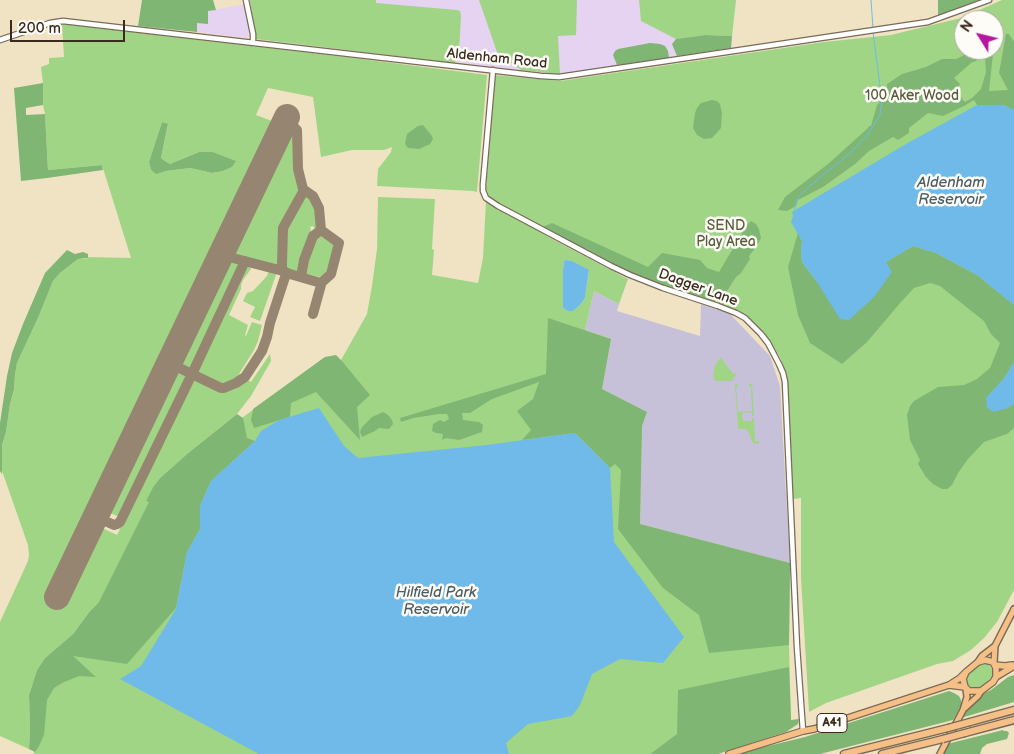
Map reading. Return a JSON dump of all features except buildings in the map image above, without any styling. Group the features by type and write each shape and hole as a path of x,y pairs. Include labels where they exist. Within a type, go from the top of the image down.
{"highway":[{"path":"987,660 994,664 1014,666 996,677 981,691 971,692 966,688 963,679 966,672 978,662 987,660"},
{"path":"994,664 996,677"},
{"name":"A41","path":"729,754 814,729 949,685 966,672"},
{"name":"A41","path":"949,685 966,688"},
{"path":"844,754 1014,710"},
{"path":"882,754 1014,720"}],"main road":[{"path":"978,662 995,646 1014,609"},
{"path":"994,664 995,646"},
{"path":"940,754 963,710 967,697 966,688"},
{"path":"963,710 981,691"}],"street":[{"path":"246,0 253,43"},
{"name":"Aldenham Road","path":"0,40 63,20 559,77 928,22 989,0"},
{"name":"Dagger Lane","path":"493,70 483,184 486,198 630,275 718,306 745,318 761,334 780,364 784,382 800,706 803,731"}],"shaded area":[{"path":"250,0 736,0 731,48 560,74 256,39"},
{"path":"245,4 250,32 248,37 197,32 197,23 207,11"},
{"path":"594,291 619,304 617,311 700,336 701,304 730,314 770,356 780,386 790,563 640,524 642,426 647,412 602,389 611,339 585,330"}],"green space":[{"path":"142,0 213,0 216,10 208,11 208,24 197,23 197,32 138,26"},
{"path":"250,0 376,0 376,3 457,10 460,11 461,16 459,52 455,63 256,39"},
{"path":"479,0 577,0 576,35 558,36 560,74 521,70 497,52"},
{"path":"639,0 736,0 732,36 705,35 676,39 641,21"},
{"path":"938,0 979,0 957,10 938,16"},
{"path":"1002,0 1014,0 1014,590 997,622 984,638 971,650 953,661 937,664 826,703 809,712 801,578 801,498 793,499 788,394 786,374 781,359 768,338 747,318 615,266 493,200 486,189 495,75 560,81 824,42 891,35 954,20 954,60 1004,60 1004,10 979,10"},
{"path":"62,24 487,75 477,192 377,186 378,169 391,152 392,147 384,150 352,150 321,157 313,97 268,88 256,115 272,121 274,124 48,594 64,601 100,527 117,535 125,519 107,512 228,262 234,261 249,265 251,269 243,280 229,315 248,325 246,336 252,322 262,325 254,350 239,374 242,377 226,387 229,389 246,379 251,382 270,354 271,361 251,396 237,414 160,478 147,500 149,502 186,459 325,357 341,360 367,314 377,249 378,197 435,199 432,275 478,283 483,258 486,201 628,279 619,304 594,291 585,330 611,339 602,389 647,412 642,426 640,524 790,563 789,645 791,720 678,734 650,754 34,754 34,703 72,656 98,603 73,634 45,658 37,670 29,695 29,749 0,736 0,622 29,555 28,545 2,471 2,445 14,391 17,363 53,281 60,273 78,259 88,257 131,258 102,165 48,170 41,67 49,64 49,58 64,57","holes":["162,122 168,125 161,158 165,161 170,164 199,152 213,152 235,161 232,167 212,173 190,168 156,173 151,170 149,162","564,261 572,261 589,271 585,298 573,311 563,308 563,270"]},
{"name":"100 Aker Wood","path":"1006,34 1009,34 1014,42 1014,110 1004,105 977,105 974,100 943,116 928,113 909,128 909,133 898,140 893,137 869,151 855,164 823,187 798,200 796,206 787,211 778,210 785,197 828,164 871,126 877,105 887,94 887,84 902,74 926,67 942,59 978,60 971,63 954,78 960,84 955,91 965,102 981,89 986,72 985,60 992,60 989,91 1008,90 999,73 1001,60 1004,60"},
{"path":"705,35 732,36 731,48 677,56 672,44 676,39"},
{"path":"650,43 665,46 669,58 617,65 613,55 618,49"},
{"path":"43,83 43,105 26,108 26,115 45,114 48,170 102,165 103,170 21,181 14,88"},
{"path":"712,100 720,104 722,113 721,128 712,138 704,139 697,135 693,128 695,113 701,103"},
{"path":"162,122 168,124 161,158 170,164 199,152 213,152 236,161 232,167 212,173 190,168 156,174 151,170 149,162"},
{"path":"423,125 432,136 433,139 430,144 419,149 408,148 405,144 407,134 418,126"},
{"path":"295,131 295,171 301,191 281,228 280,267 236,256 232,254 233,250 290,132"},
{"path":"305,194 314,203 318,228 317,230 313,226 310,227 312,234 302,259 300,272 286,268 284,265 283,246 285,226"},
{"path":"751,221 759,229 761,238 741,273 736,277 725,294 713,303 638,277 543,227 552,223 648,267 662,253 700,260 707,268 719,272"},
{"path":"798,233 802,241 802,262 817,282 886,262 913,246 936,253 977,275 1014,305 1014,362 1005,377 986,399 1005,409 1014,404 1014,428 1007,434 984,442 968,459 952,485 947,489 942,489 933,484 918,464 920,460 910,440 907,415 910,406 914,401 938,387 964,385 977,379 990,368 1000,343 991,334 984,321 940,286 930,283 914,288 867,342 842,364 810,343 798,315 788,267"},
{"path":"319,235 334,244 328,270 320,277 304,273 306,260 315,237"},
{"path":"67,250 75,254 83,252 88,254 88,258 78,259 53,281 17,363 14,390 2,445 2,474 0,471 0,423 12,353 45,273"},
{"path":"269,270 277,272 260,321 250,317 255,307 243,301 247,293 253,291 267,276"},
{"path":"548,318 611,339 602,389 647,412 642,426 640,524 790,563 789,645 709,653 699,615 663,588 618,529 621,470 615,464 610,468 575,433 522,440 531,430 517,411 533,399 539,382 492,399 470,413 462,413 463,420 479,422 483,425 482,432 459,440 446,438 442,440 443,434 432,431 433,424 440,420 444,422 449,419 447,414 413,418 401,422 400,418 546,374"},
{"path":"336,355 370,395 357,407 360,440 316,392 291,403 290,417 254,428 251,420 253,409 325,357"},
{"path":"720,358 733,374 735,373 736,375 732,381 716,381 714,379 715,366"},
{"path":"752,383 754,415 752,416 752,412 742,413 743,421 752,421 752,418 754,418 755,441 759,441 759,444 753,443 748,431 738,427 735,385 738,384 738,387 736,387 738,412 752,411 751,387 749,384"},
{"path":"383,412 392,420 393,424 389,429 379,428 362,437 360,432 362,427 372,417"},
{"path":"237,414 243,418 247,438 255,441 211,481 200,506 200,529 187,552 176,608 127,664 73,656 96,677 79,676 54,688 47,700 44,735 35,752 29,749 29,695 37,670 45,658 73,634 99,602 149,502 146,501 160,478"},
{"path":"982,663 990,666 993,676 980,688 972,688 968,685 966,677"},
{"path":"789,667 791,720 799,719 798,724 786,732 718,754 650,754 677,734 678,690"},
{"path":"1014,675 1014,702 961,718 964,712 982,694"},
{"path":"949,691 959,696 961,700 961,706 953,720 820,754 735,754 805,737"},
{"path":"1003,730 1009,733 1007,739 987,744 982,748 980,754 944,754 943,752 947,744"}],"water":[{"name":"Aldenham Reservoir","path":"977,105 1004,105 1014,110 1014,305 977,275 936,253 913,246 886,262 892,272 874,297 849,320 840,319 802,262 802,241 791,222 792,212 906,144"},
{"path":"566,260 589,270 585,298 573,311 563,308 563,270 564,261"},
{"path":"1014,362 1014,404 994,412 987,408 986,398 1005,377"},
{"name":"Hilfield Park Reservoir","path":"319,408 344,446 358,458 487,445 575,433 610,468 614,542 684,637 663,663 620,659 592,674 580,705 572,716 528,724 506,743 509,754 259,754 120,679 141,666 176,609 187,552 200,529 200,506 211,481 255,441 261,431 279,420"}],"waterway":[{"path":"871,0 873,28"},
{"path":"795,210 799,196 850,153 866,137 880,115 882,101 873,32"}],"taxiway":[{"path":"169,363 224,388 245,377 262,351 286,274 282,268 283,228 303,192 298,169 297,130 288,125 284,125 282,128"},
{"path":"303,189 313,196 319,208 321,230 339,243 331,274 321,283 313,314"},
{"path":"301,277 304,260 313,236 321,230"},
{"path":"225,247 225,252 229,257 321,283"},
{"path":"216,264 222,258 229,257"},
{"path":"98,510 99,516 103,520 114,525 120,522 245,261"}],"runway":[{"path":"57,597 287,117"}],"park label":[{"name":"SEND Play Area","path":"726,234"}]}
